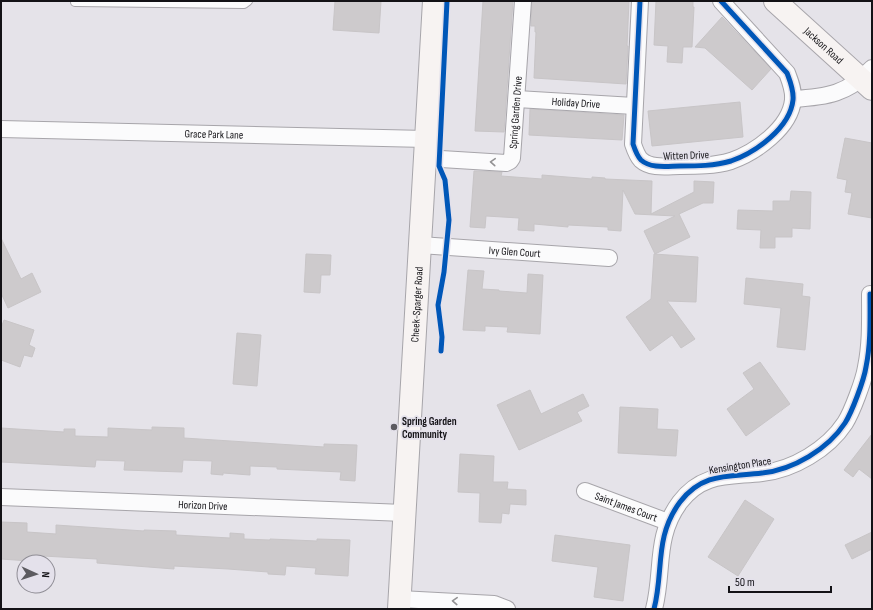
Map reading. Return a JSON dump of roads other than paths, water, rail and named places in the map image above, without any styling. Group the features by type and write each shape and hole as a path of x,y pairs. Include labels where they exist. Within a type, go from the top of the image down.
{"main road":[{"name":"Cheek-Sparger Road","path":"399,604 434,1"},
{"name":"Jackson Road","path":"775,1 868,79"}],"street":[{"name":"Spring Garden Drive","path":"426,148 506,163 510,162 513,153 523,1"},
{"name":"Witten Drive","path":"640,1 633,144 636,153 642,160 650,165 658,167 702,166 732,160 753,150 777,132 786,122 793,99"},
{"path":"720,1 788,73 793,99 826,96 842,91 868,79"},
{"name":"Holiday Drive","path":"517,99 634,106"},
{"name":"Grace Park Lane","path":"1,128 426,148"},
{"name":"Ivy Glen Court","path":"420,245 610,258"},
{"name":"Kensington Place","path":"654,609 662,543 668,522 681,502 698,484 719,477 763,473 788,466 810,456 823,447 845,423 869,368 870,294"},
{"name":"Saint James Court","path":"585,491 668,522"},
{"name":"Horizon Drive","path":"1,497 404,514"},
{"path":"399,604 494,604 507,609"}],"lane":[{"path":"75,2 244,4 248,1"}],"place":[{"name":"Spring Garden Community","path":"394,427"}]}
